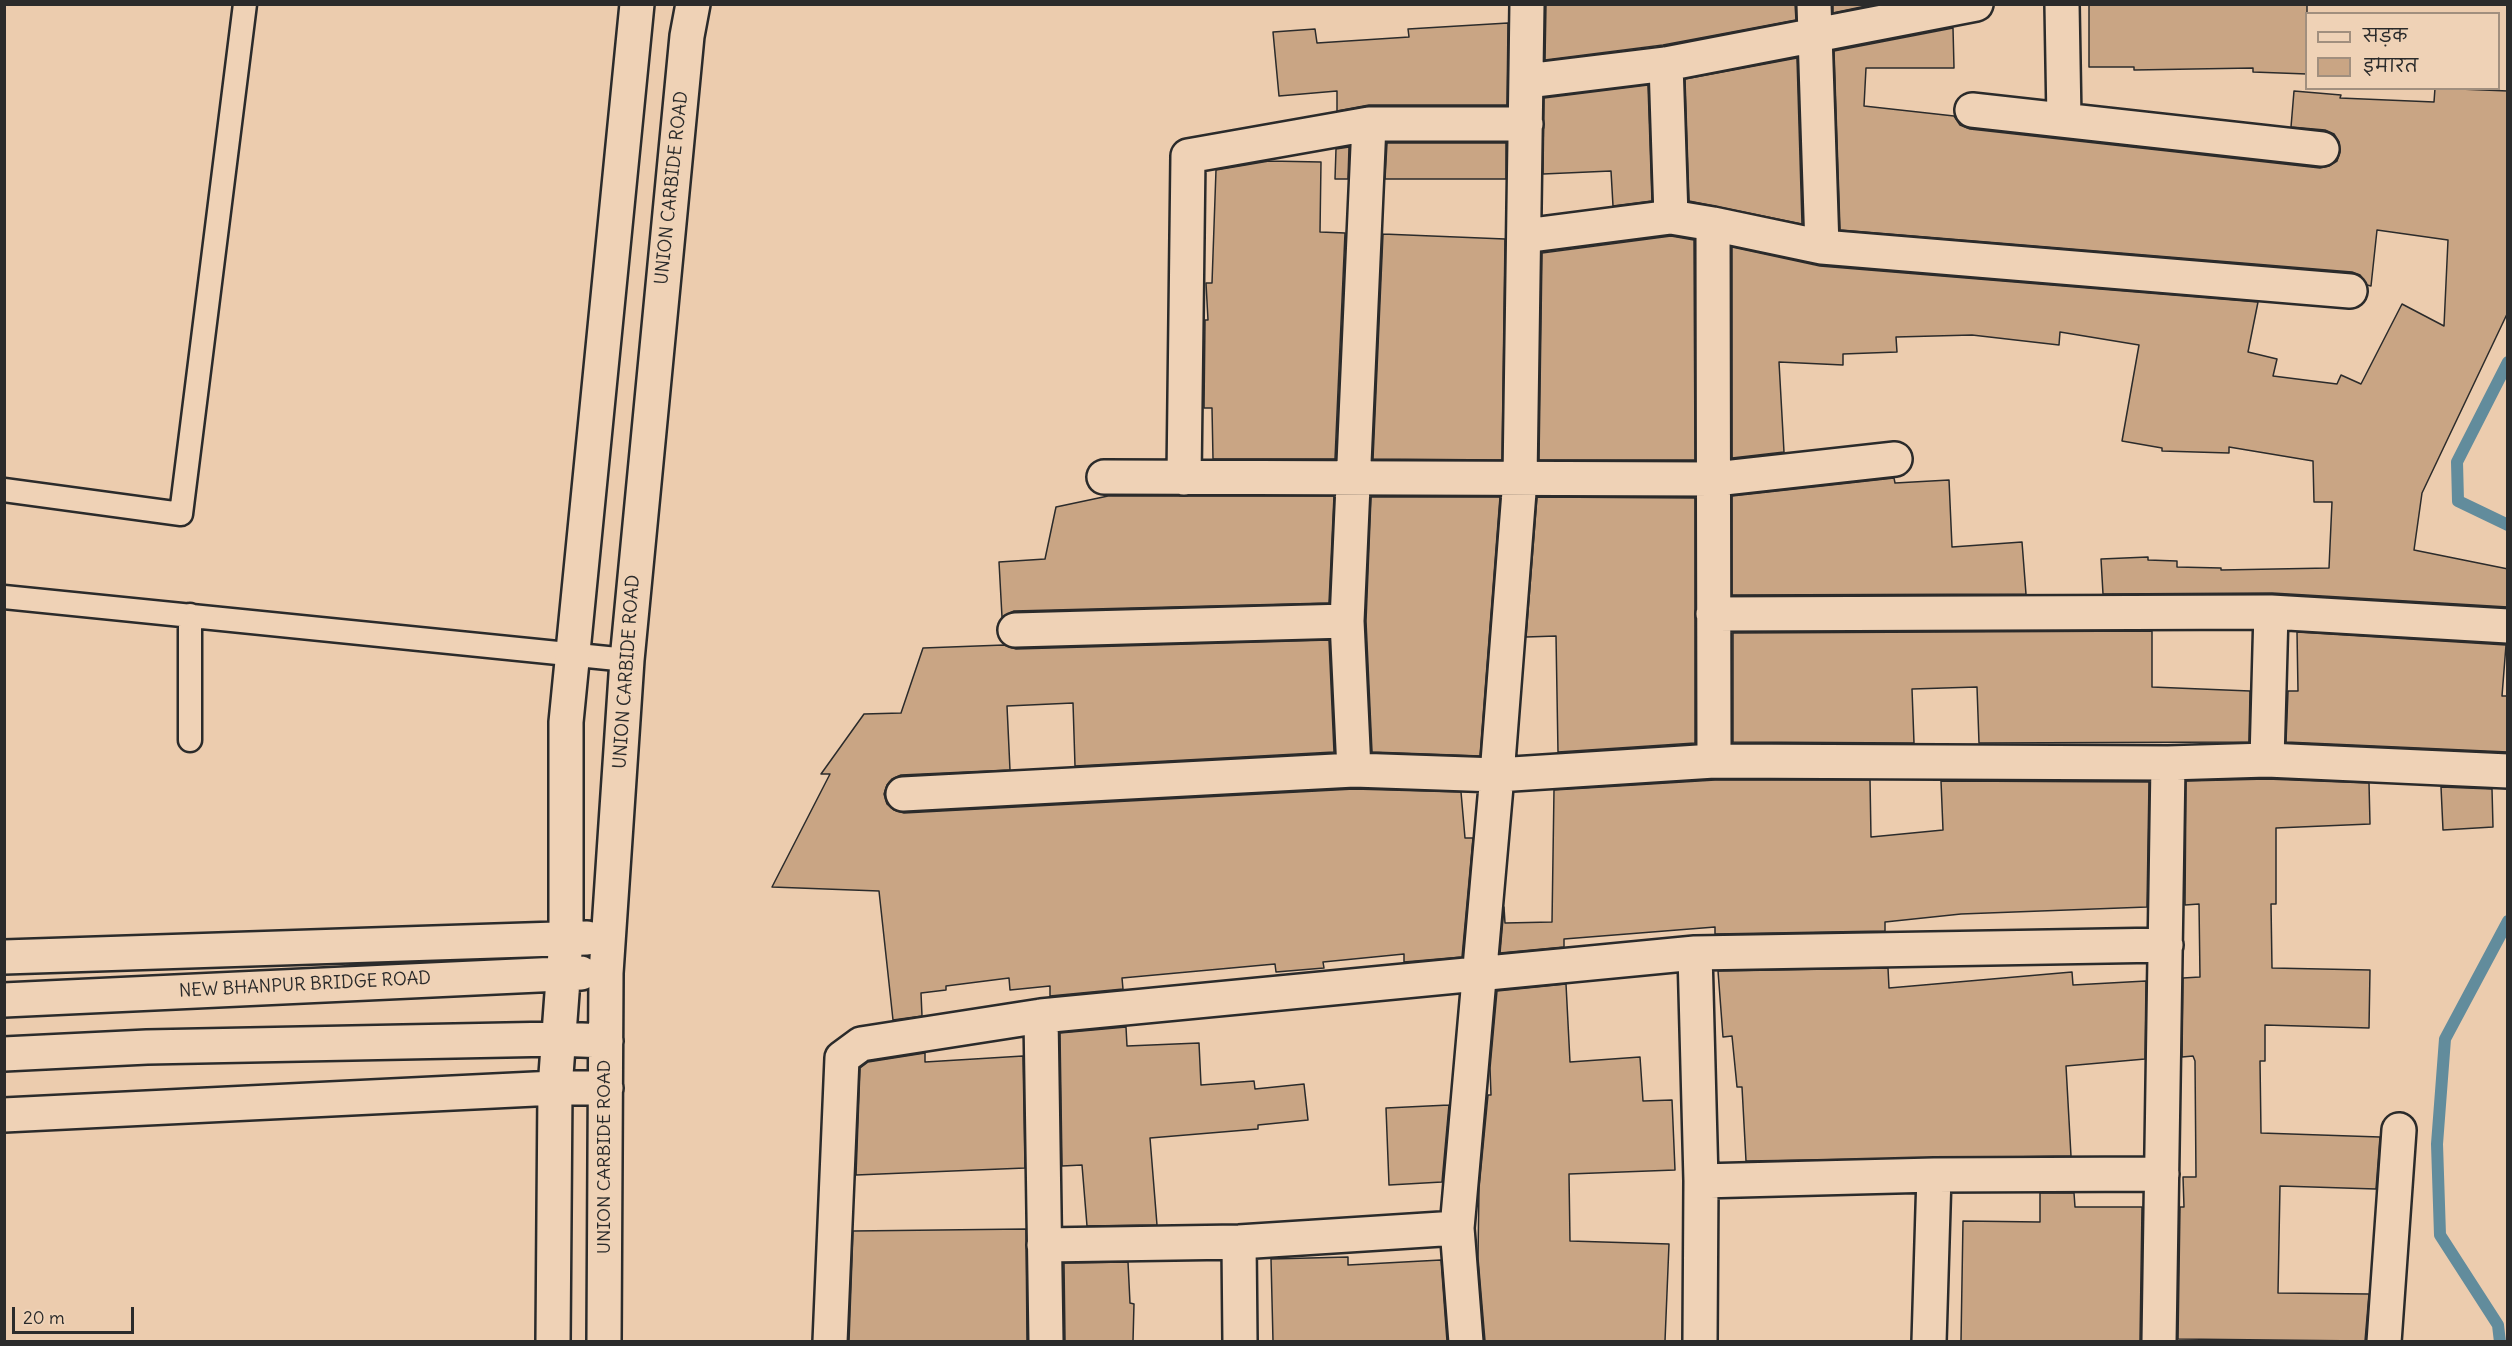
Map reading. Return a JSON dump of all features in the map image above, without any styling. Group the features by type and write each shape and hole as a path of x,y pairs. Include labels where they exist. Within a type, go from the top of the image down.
{"street":[{"path":"553,1341 555,1088 561,972 566,939 566,722 570,653 637,4"},
{"name":"UNION CARBIDE ROAD","path":"604,1341 606,973 627,660 687,36 693,4"},
{"path":"1466,1341 1457,1228 1497,775 1520,478 1527,4"},
{"path":"1527,81 1666,64 1815,20 1976,4"},
{"path":"2062,4 2064,120"},
{"path":"1815,20 1822,247"},
{"path":"1666,64 1671,217"},
{"path":"1972,110 2322,148"},
{"path":"1184,478 1188,156 1369,124 1526,124"},
{"path":"1354,770 1347,621 1369,124"},
{"path":"1524,236 1671,217 1822,247 2350,291"},
{"path":"1713,224 1714,761"},
{"path":"1104,477 1715,479 1895,459"},
{"path":"1713,614 2271,612 2508,626"},
{"path":"2267,760 2271,612"},
{"path":"1015,630 1347,621"},
{"path":"903,794 1354,770 1497,775 1714,761 2168,763 2267,760 2508,771"},
{"path":"2159,1341 2168,763"},
{"path":"4,957 609,938"},
{"path":"830,1341 842,1058 861,1044 1041,1016 1478,972 1695,953 2166,945"},
{"path":"1695,953 1701,1181 1700,1341"},
{"name":"NEW BHANPUR BRIDGE ROAD","path":"4,1000 561,972 606,973"},
{"path":"1041,1016 1046,1341"},
{"path":"4,1054 147,1047 557,1039 606,1041"},
{"path":"4,1115 555,1088 606,1088"},
{"path":"2384,1341 2399,1130"},
{"path":"1701,1181 1934,1175 2162,1174"},
{"path":"1929,1341 1934,1175"},
{"path":"1044,1245 1239,1242 1457,1228"},
{"path":"1239,1242 1240,1341"}],"lane":[{"path":"4,490 181,514 245,4"},
{"path":"4,597 627,660"},
{"path":"190,615 190,740"}],"building":[{"path":"1546,4 1795,4 1796,20 1663,45 1545,60"},
{"path":"1833,4 1875,4 1833,13"},
{"path":"2089,4 2307,4 2305,74 2253,72 2253,68 2134,70 2134,67 2089,67"},
{"path":"1508,23 1507,105 1369,105 1337,111 1337,91 1279,96 1273,32 1315,29 1317,43 1409,37 1408,29"},
{"path":"1953,28 1954,68 1866,68 1864,106 1954,116 1960,125 1970,129 2320,168 2337,161 2340,152 2339,142 2334,134 2325,130 2291,127 2294,91 2341,95 2340,98 2434,102 2435,90 2508,91 2508,312 2422,493 2414,550 2508,569 2508,607 2272,593 2103,594 2101,559 2148,557 2148,560 2177,561 2177,567 2221,568 2221,570 2329,568 2332,502 2314,502 2313,461 2229,447 2229,453 2162,451 2162,448 2122,441 2139,345 2060,332 2059,345 1972,335 1896,337 1897,352 1843,354 1843,365 1779,362 1784,452 1732,458 1732,247 1820,266 2258,302 2248,352 2277,359 2273,376 2337,384 2341,375 2361,384 2402,304 2444,326 2448,240 2377,230 2371,286 2367,285 2360,275 2352,272 1840,230 1834,51"},
{"path":"1797,58 1802,224 1689,201 1685,79"},
{"path":"1648,85 1652,201 1613,206 1611,171 1543,174 1544,98"},
{"path":"1387,143 1506,143 1506,179 1385,179"},
{"path":"1349,147 1348,179 1335,179 1336,149"},
{"path":"1269,161 1321,162 1320,232 1345,233 1335,459 1213,459 1212,408 1204,408 1205,320 1208,320 1206,283 1212,283 1216,170"},
{"path":"1383,234 1505,239 1502,460 1373,459"},
{"path":"1671,236 1694,240 1695,460 1539,460 1542,253"},
{"path":"1894,478 1895,483 1949,480 1952,547 2022,542 2026,594 1732,595 1732,496"},
{"path":"1108,496 1334,496 1329,603 1014,611 1002,617 999,562 1045,559 1056,507"},
{"path":"1371,497 1500,497 1480,756 1372,752 1366,621"},
{"path":"1537,497 1695,498 1695,743 1558,752 1556,636 1526,637"},
{"path":"2152,631 2152,687 2250,691 2249,742 1979,743 1977,687 1912,689 1914,743 1733,742 1733,633"},
{"path":"2297,632 2506,645 2502,696 2508,696 2508,752 2286,742 2288,691 2298,691"},
{"path":"1329,640 1334,752 1075,766 1073,703 1007,706 1010,770 901,775 892,779 887,785 884,794 887,804 894,810 904,813 1354,789 1461,792 1465,838 1473,838 1462,957 1404,962 1404,954 1323,962 1324,968 1276,972 1275,964 1122,978 1123,989 1050,996 1050,986 1010,990 1009,978 946,986 946,990 921,993 922,1016 893,1020 879,891 772,887 830,774 821,774 864,714 901,713 923,648 1004,645 1016,649"},
{"path":"2267,779 2369,783 2370,824 2276,828 2276,904 2271,904 2272,968 2370,970 2369,1028 2265,1025 2265,1061 2260,1061 2261,1133 2380,1137 2376,1189 2280,1186 2278,1293 2369,1294 2365,1341 2178,1339 2180,1207 2184,1207 2183,1177 2196,1177 2195,1061 2193,1056 2182,1057 2183,978 2200,977 2199,904 2185,905 2186,781"},
{"path":"1715,780 1870,780 1871,837 1943,830 1941,781 2149,782 2147,907 1961,914 1885,922 1885,931 1715,934 1715,927 1564,939 1564,947 1500,953 1504,907 1505,923 1552,922 1554,790"},
{"path":"2441,787 2492,789 2493,827 2443,830"},
{"path":"1888,968 1889,988 2072,972 2073,985 2146,981 2145,1059 2066,1066 2071,1156 1746,1161 1742,1087 1737,1087 1732,1036 1723,1037 1718,971"},
{"path":"1566,984 1570,1062 1640,1057 1643,1101 1672,1100 1675,1170 1569,1174 1570,1241 1669,1244 1665,1341 1485,1341 1478,1258 1479,1188 1488,1095 1491,1095 1490,1068 1497,991"},
{"path":"1126,1027 1127,1046 1199,1043 1201,1085 1254,1081 1255,1089 1304,1084 1308,1120 1258,1125 1258,1129 1150,1138 1157,1225 1087,1226 1082,1165 1062,1166 1060,1033"},
{"path":"925,1053 925,1062 1023,1056 1025,1168 856,1175 860,1068 868,1062"},
{"path":"1449,1105 1442,1182 1389,1185 1386,1108"},
{"path":"2040,1193 2074,1193 2075,1207 2142,1207 2140,1341 1961,1341 1963,1221 2040,1222"},
{"path":"1026,1229 1027,1341 849,1341 853,1231"},
{"path":"1348,1257 1348,1265 1441,1260 1447,1341 1273,1341 1271,1259"},
{"path":"1128,1262 1130,1303 1134,1304 1133,1341 1065,1341 1064,1263"}],"waterway":[{"path":"2508,362 2457,462 2458,501 2508,525"},
{"path":"2500,1342 2498,1325 2440,1235 2437,1144 2445,1039 2508,921"}]}
